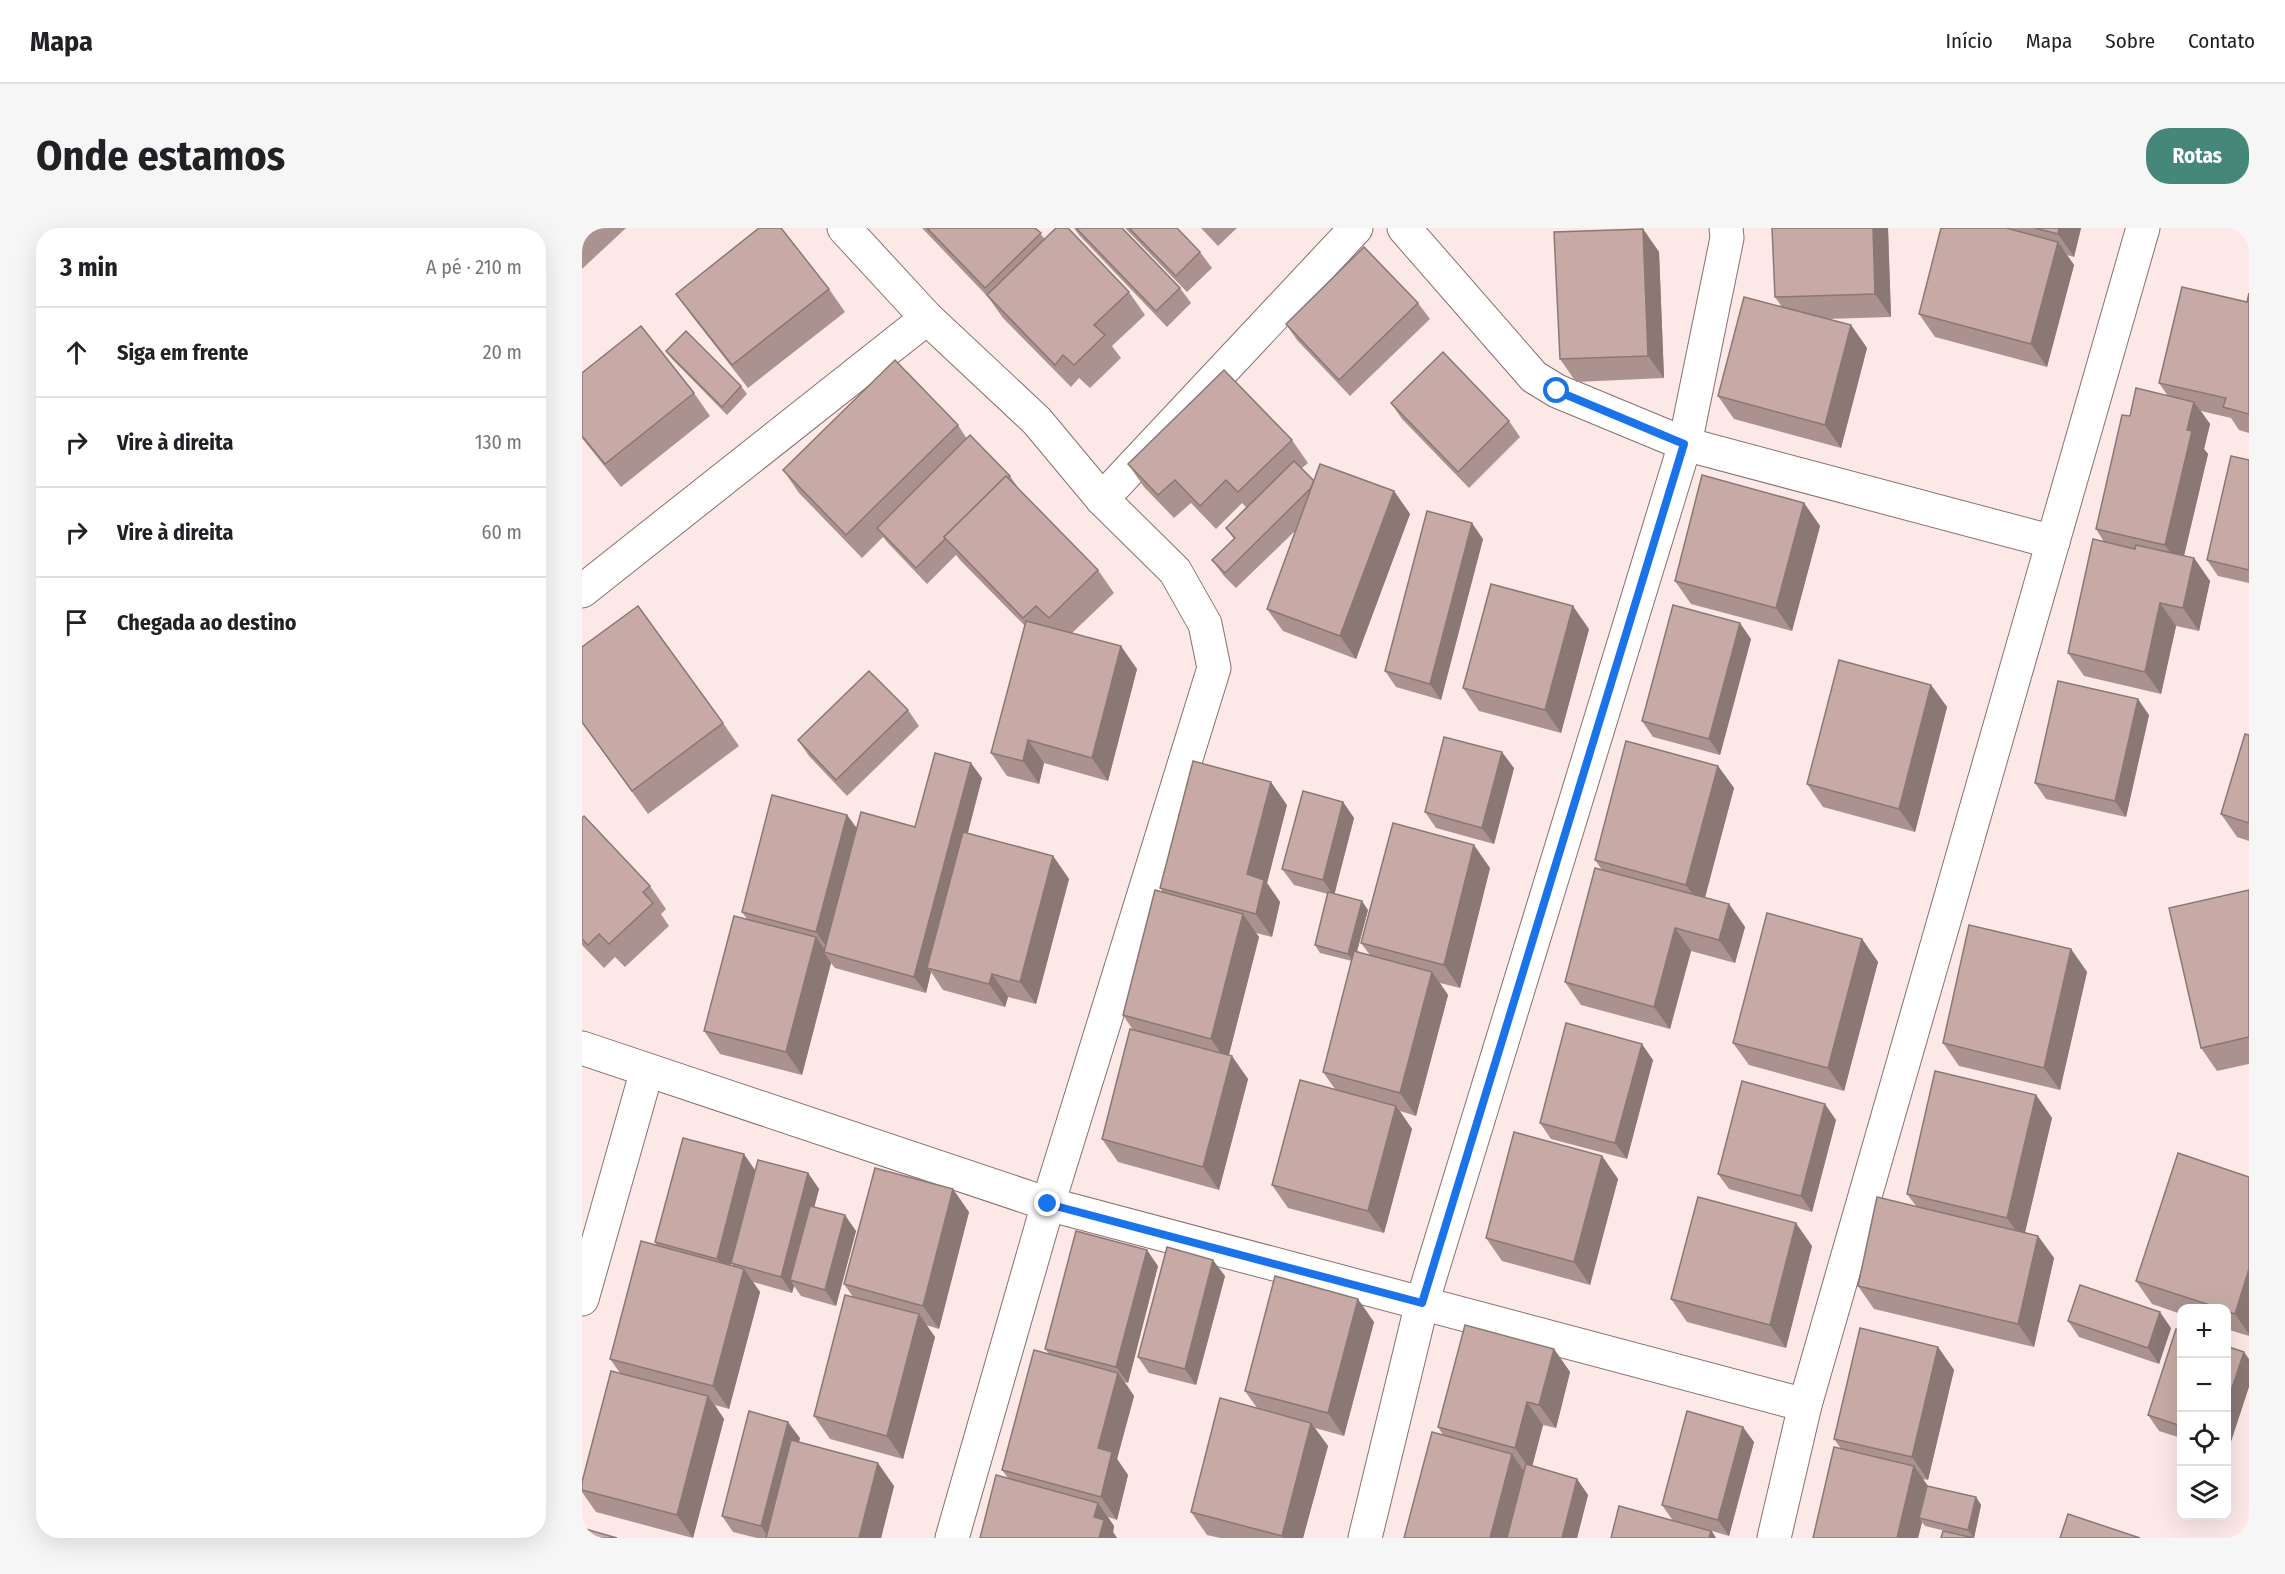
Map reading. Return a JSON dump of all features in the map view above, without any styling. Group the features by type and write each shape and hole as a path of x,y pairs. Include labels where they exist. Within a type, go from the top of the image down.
{"street":[{"path":"844,228 927,318 1037,421 1102,499 1175,571 1205,624 1214,668 1048,1204 952,1538"},
{"path":"1102,499 1356,228"},
{"path":"1404,228 1534,377 1557,391 1684,444 2053,542"},
{"path":"1365,1538 1422,1303 1684,444 1727,238 1726,228"},
{"path":"1774,1538 1805,1405 2143,228"},
{"path":"582,591 927,318"},
{"path":"582,1048 1048,1204 1805,1405"},
{"path":"582,1299 647,1070"}],"building":[{"path":"759,228 781,228 829,289 732,365 676,294"},
{"path":"927,228 1035,228 1041,233 985,288"},
{"path":"1056,228 1068,228 1129,292 1094,325 1105,335 1074,365 1063,355 1055,365 987,295"},
{"path":"1076,228 1122,228 1180,288 1156,311"},
{"path":"1129,228 1177,228 1200,252 1176,276"},
{"path":"1772,228 1873,228 1875,294 1775,297"},
{"path":"1941,228 2006,228 2058,242 2031,344 1919,314"},
{"path":"2035,228 2059,228 2058,234"},
{"path":"1643,229 1648,356 1560,359 1554,232"},
{"path":"1364,247 1418,303 1339,380 1286,324"},
{"path":"2182,287 2247,302 2249,293 2249,414 2223,407 2226,398 2159,383"},
{"path":"1744,297 1851,325 1825,425 1718,396"},
{"path":"641,326 694,393 605,464 582,436 582,373"},
{"path":"686,331 741,386 722,407 666,351"},
{"path":"1443,352 1509,421 1458,472 1391,403"},
{"path":"895,360 958,425 846,535 783,470"},
{"path":"1224,370 1292,440 1238,492 1226,480 1200,506 1175,480 1158,495 1128,464"},
{"path":"2136,388 2194,402 2187,430 2192,431 2165,545 2096,529 2122,415 2130,416"},
{"path":"970,435 1010,476 1008,478 1006,476 916,568 877,528"},
{"path":"2231,456 2249,460 2249,570 2207,560"},
{"path":"1294,461 1314,481 1310,489 1225,573 1212,560 1235,538 1226,528"},
{"path":"1320,464 1394,491 1340,636 1267,609"},
{"path":"1702,475 1804,503 1776,608 1675,581"},
{"path":"1006,476 1098,570 1049,618 1036,606 1023,618 944,537"},
{"path":"1427,511 1472,523 1430,684 1385,671"},
{"path":"2093,539 2135,549 2136,545 2194,558 2183,608 2160,603 2145,672 2068,653"},
{"path":"1491,584 1573,606 1545,710 1463,688"},
{"path":"1673,605 1740,623 1709,739 1642,721"},
{"path":"638,606 723,723 632,791 582,722 582,647"},
{"path":"1026,621 1121,646 1092,758 1028,740 1023,761 991,753"},
{"path":"1839,660 1931,685 1899,809 1807,784"},
{"path":"869,671 908,710 836,780 798,740"},
{"path":"2058,681 2138,699 2115,801 2035,783"},
{"path":"2245,734 2249,735 2249,823 2221,814"},
{"path":"1444,737 1502,752 1482,828 1425,812"},
{"path":"1626,741 1718,766 1686,885 1595,860"},
{"path":"935,753 971,763 914,977 824,952 861,812 915,827"},
{"path":"1193,761 1271,782 1247,874 1264,880 1256,914 1160,888"},
{"path":"1303,791 1343,802 1323,880 1282,869"},
{"path":"772,795 847,815 816,932 742,912"},
{"path":"584,816 650,886 643,892 653,903 609,944 599,934 588,945 582,939 582,818"},
{"path":"1393,823 1474,845 1444,965 1361,943"},
{"path":"963,832 1053,856 1020,982 992,974 989,984 927,968"},
{"path":"1595,868 1729,904 1719,940 1675,928 1654,1007 1565,982"},
{"path":"1155,890 1243,914 1211,1039 1123,1015"},
{"path":"2249,890 2249,1037 2201,1048 2169,908"},
{"path":"1328,892 1362,901 1348,954 1315,945"},
{"path":"1767,913 1862,939 1828,1068 1733,1043"},
{"path":"734,916 816,937 786,1052 704,1031"},
{"path":"1969,925 2071,949 2044,1068 1943,1043"},
{"path":"1354,951 1432,972 1400,1093 1323,1072"},
{"path":"1566,1023 1642,1044 1615,1143 1540,1123"},
{"path":"1130,1029 1232,1056 1203,1167 1102,1139"},
{"path":"1935,1071 2036,1095 2007,1218 1907,1194"},
{"path":"1300,1080 1396,1106 1368,1211 1272,1185"},
{"path":"1742,1081 1825,1104 1801,1196 1718,1174"},
{"path":"1514,1132 1602,1156 1574,1262 1486,1238"},
{"path":"683,1138 744,1154 717,1259 655,1242"},
{"path":"2178,1153 2249,1177 2249,1269 2235,1314 2231,1313 2231,1304 2207,1304 2136,1281"},
{"path":"758,1160 808,1173 781,1277 731,1263"},
{"path":"875,1168 953,1189 923,1306 844,1284"},
{"path":"1698,1197 1796,1223 1770,1325 1671,1299"},
{"path":"1877,1197 2038,1236 2018,1324 1858,1286"},
{"path":"810,1206 845,1215 825,1290 790,1280"},
{"path":"1076,1231 1147,1250 1116,1367 1045,1349"},
{"path":"641,1241 744,1269 713,1386 610,1359"},
{"path":"1167,1247 1213,1260 1185,1369 1138,1357"},
{"path":"1275,1276 1358,1299 1328,1413 1245,1391"},
{"path":"2080,1285 2160,1312 2148,1348 2068,1321"},
{"path":"845,1295 919,1314 887,1436 814,1416"},
{"path":"1465,1325 1554,1349 1539,1405 1527,1402 1515,1448 1438,1427"},
{"path":"1860,1328 1938,1347 1912,1457 1834,1439"},
{"path":"2176,1329 2177,1425 2148,1415"},
{"path":"2231,1348 2244,1352 2231,1391"},
{"path":"1034,1350 1118,1373 1098,1448 1112,1452 1101,1497 1002,1470"},
{"path":"611,1371 708,1396 677,1515 582,1490 582,1482"},
{"path":"1220,1398 1311,1423 1282,1536 1191,1512"},
{"path":"749,1411 788,1422 761,1526 722,1516"},
{"path":"1687,1411 1743,1427 1718,1520 1662,1505"},
{"path":"1432,1432 1512,1454 1490,1538 1404,1538"},
{"path":"791,1440 878,1463 859,1538 766,1538"},
{"path":"1834,1447 1914,1466 1897,1538 1813,1538"},
{"path":"1526,1464 1577,1479 1562,1538 1507,1538"},
{"path":"996,1475 1098,1503 1094,1517 1104,1520 1099,1538 980,1538"},
{"path":"1927,1486 1976,1497 1968,1530 1919,1518"},
{"path":"1619,1506 1711,1531 1709,1538 1611,1538"},
{"path":"2068,1514 2140,1538 2060,1538"},
{"path":"582,1528 617,1538 582,1538"},
{"path":"1943,1531 1974,1538 1941,1538"}],"route":[{"path":"1048,1204 1422,1303 1684,444 1557,391"}]}
